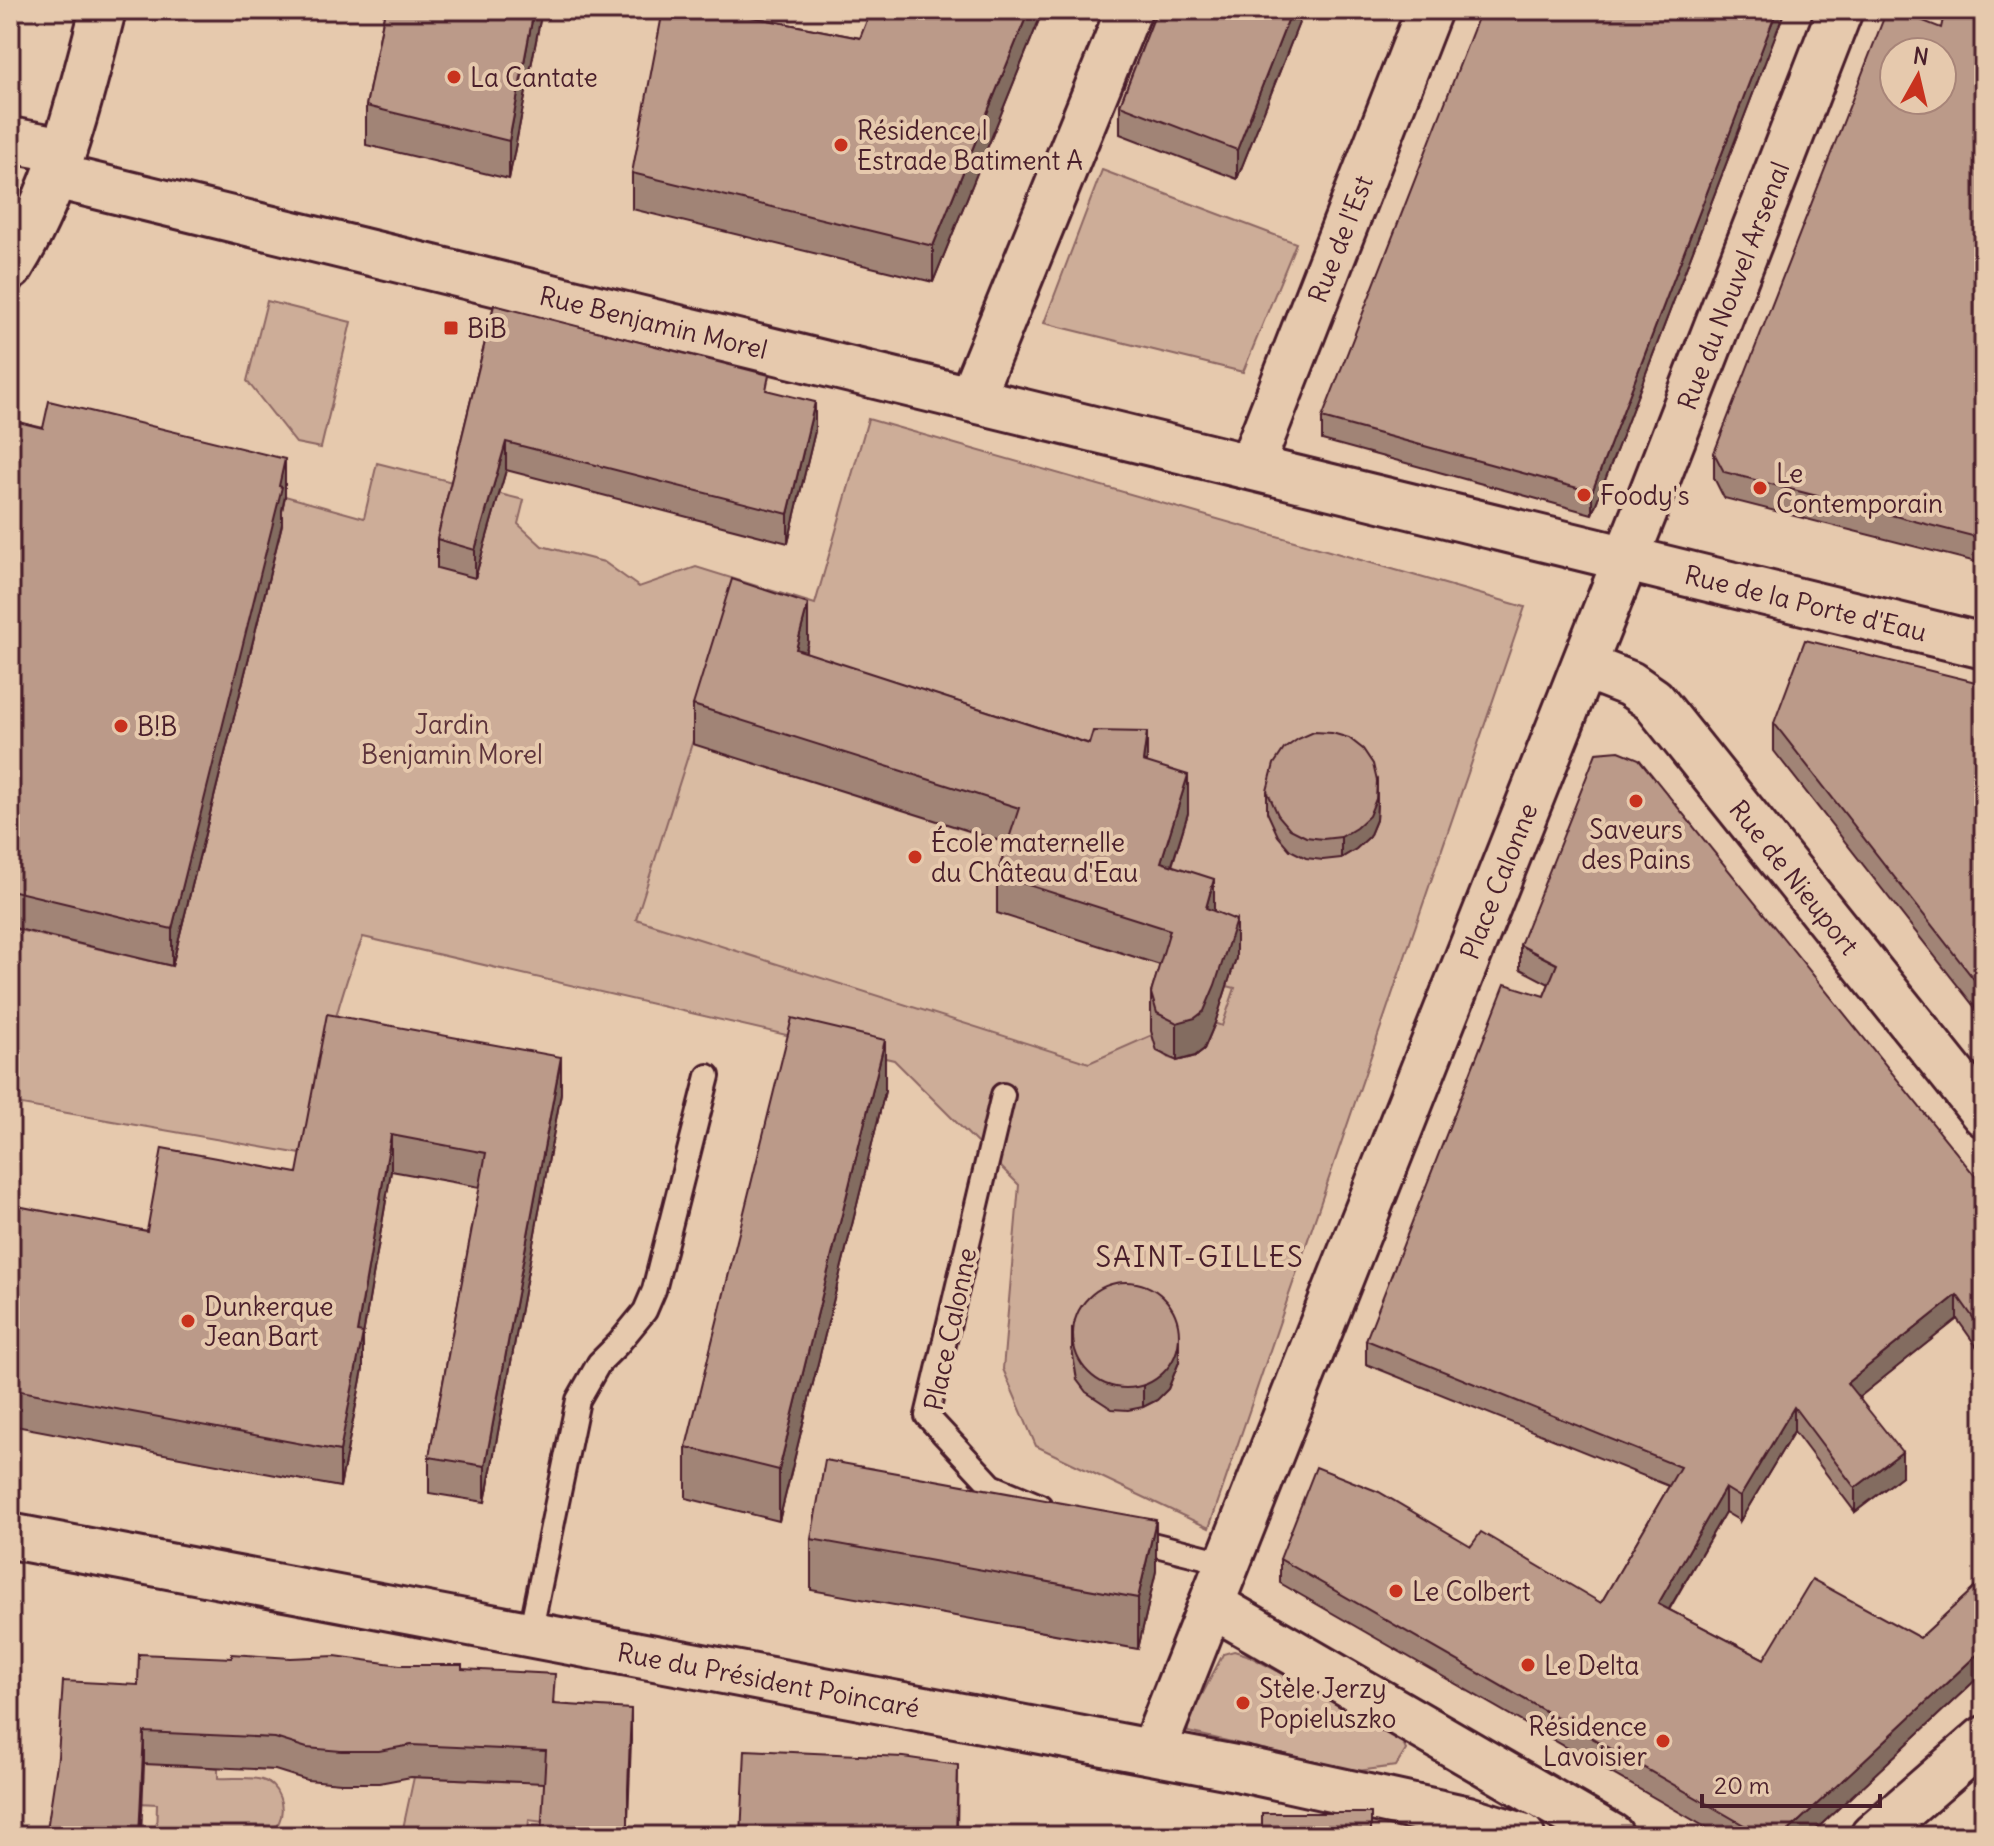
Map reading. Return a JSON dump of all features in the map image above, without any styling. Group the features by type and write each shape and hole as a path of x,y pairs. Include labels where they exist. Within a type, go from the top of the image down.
{"street":[{"path":"10,268 35,225 60,163 103,10"},
{"path":"971,398 1129,10"},
{"name":"Rue de l'Est","path":"1251,466 1429,10"},
{"name":"Rue du Nouvel Arsenal","path":"1626,560 1840,10"},
{"name":"Rue Benjamin Morel","path":"10,140 60,163 971,398 1251,466"},
{"path":"1251,466 1626,560"},
{"name":"Rue de la Porte d'Eau","path":"1626,560 1984,646"},
{"name":"Place Calonne","path":"1153,1751 1626,560"},
{"name":"Rue de Nieuport","path":"1584,666 1630,684 1653,700 1984,1114"},
{"name":"Rue du Président Poincaré","path":"10,1536 1153,1751 1468,1819 1522,1836"},
{"path":"1212,1605 1611,1836"},
{"path":"1873,1836 1984,1739"}],"lane":[{"path":"530,1634 578,1400 599,1363 645,1311 654,1290 708,1076"},
{"name":"Place Calonne","path":"1003,1095 927,1416 992,1486 1062,1515"},
{"path":"1104,1532 1228,1563"}],"shaded area":[{"name":"École maternelle du Château d'Eau","path":"732,617 808,642 796,687 1228,986 1236,988 1222,1026 1190,1059 1178,1061 1166,1056 1157,1049 1152,1035 1089,1063 635,919"}],"green space":[{"path":"1102,170 1296,243 1243,372 1044,323"},
{"path":"267,301 351,322 321,448 296,443 247,381"},
{"name":"Jardin Benjamin Morel","path":"868,419 1525,607 1209,1528 1036,1446 1003,1369 1019,1185 894,1060 363,937 336,1018 307,1155 10,1103 10,928 172,966 282,525 279,524 285,496 364,518 377,463 524,500 518,524 542,546 604,562 639,587 696,567 815,604","holes":["732,618 820,695 1227,986 1235,988 1222,1026 1214,1023 1195,1056 1187,1059 1168,1058 1152,1035 1089,1063 636,919"]},
{"path":"1234,1651 1399,1735 1406,1750 1396,1766 1358,1771 1188,1732 1187,1724 1223,1654"},
{"path":"139,1751 172,1765 218,1768 218,1778 252,1778 268,1783 280,1797 282,1810 279,1822 259,1836 156,1836 157,1804 138,1803"},
{"path":"549,1770 544,1822 529,1820 527,1836 406,1836 402,1833 414,1777 517,1782"}],"building":[{"name":"La Cantate","path":"385,10 534,10 509,141 366,106"},
{"name":"Résidence l Estrade Batiment A","path":"663,10 715,10 860,38 871,10 1029,10 933,246 632,173"},
{"path":"1157,10 1292,10 1237,150 1120,105"},
{"path":"1481,10 1777,10 1592,492 1322,418"},
{"path":"1887,10 1895,10 1941,28 1945,10 1984,10 1984,539 1724,472 1714,453"},
{"path":"494,305 769,375 766,390 815,402 788,514 506,442 475,550 437,539"},
{"name":"B!B","path":"49,401 285,459 279,486 282,487 172,929 10,890 10,420 43,428"},
{"path":"732,579 808,604 796,649 1089,744 1093,731 1147,732 1143,761 1188,775 1161,862 1214,879 1206,908 1236,920 1204,1011 1195,1018 1177,1023 1157,1013 1151,993 1170,930 997,875 1019,808 693,705"},
{"path":"1805,640 1984,684 1984,992 1774,723"},
{"path":"1314,732 1349,738 1363,749 1373,764 1377,781 1376,799 1369,816 1341,837 1306,837 1290,829 1278,815 1267,791 1274,764 1284,749"},
{"path":"1619,751 1639,759 1984,1187 1984,1333 1957,1295 1847,1383 1902,1452 1855,1488 1794,1407 1740,1497 1725,1488 1658,1604 1764,1659 1812,1579 1920,1638 1984,1579 1984,1648 1783,1836 1763,1836 1280,1559 1316,1467 1379,1492 1471,1546 1481,1532 1601,1603 1680,1467 1366,1340 1505,984 1544,996 1557,964 1520,945 1596,753"},
{"path":"327,1014 561,1057 485,1466 429,1457 486,1153 391,1135 357,1332 363,1333 340,1451 10,1389 10,1211 16,1213 17,1206 147,1231 162,1148 297,1173"},
{"path":"792,1018 885,1040 779,1470 686,1447"},
{"path":"1126,1282 1146,1286 1163,1298 1175,1315 1179,1335 1175,1355 1163,1372 1146,1384 1126,1388 1106,1384 1089,1372 1077,1355 1073,1335 1077,1315 1089,1298 1106,1286"},
{"path":"825,1460 1156,1520 1138,1598 811,1539"},
{"path":"139,1654 232,1658 232,1654 291,1658 335,1656 400,1665 462,1665 462,1669 555,1674 553,1704 631,1709 628,1836 541,1836 546,1751 411,1745 379,1751 341,1751 307,1748 275,1738 144,1732 139,1836 46,1836 58,1757 63,1681 138,1685"},
{"path":"745,1750 903,1757 958,1765 956,1836 741,1836"},
{"path":"1262,1813 1371,1813 1371,1836 1262,1836"},
{"path":"1984,1819 1984,1836 1971,1836 1966,1825"}],"place":[{"name":"La Cantate","path":"454,77"},
{"name":"Résidence l Estrade Batiment A","path":"841,145"},
{"name":"BiB","path":"451,328"},
{"name":"Le Contemporain","path":"1760,488"},
{"name":"Foody's","path":"1584,495"},
{"name":"B!B","path":"121,726"},
{"name":"Saveurs des Pains","path":"1636,801"},
{"name":"École maternelle du Château d'Eau","path":"915,857"},
{"name":"Dunkerque Jean Bart","path":"188,1321"},
{"name":"Le Colbert","path":"1396,1591"},
{"name":"Le Delta","path":"1528,1665"},
{"name":"Stèle Jerzy Popieluszko","path":"1243,1703"},
{"name":"Résidence Lavoisier","path":"1663,1741"}],"district":[{"name":"SAINT-GILLES","path":"1200,1257"}]}
